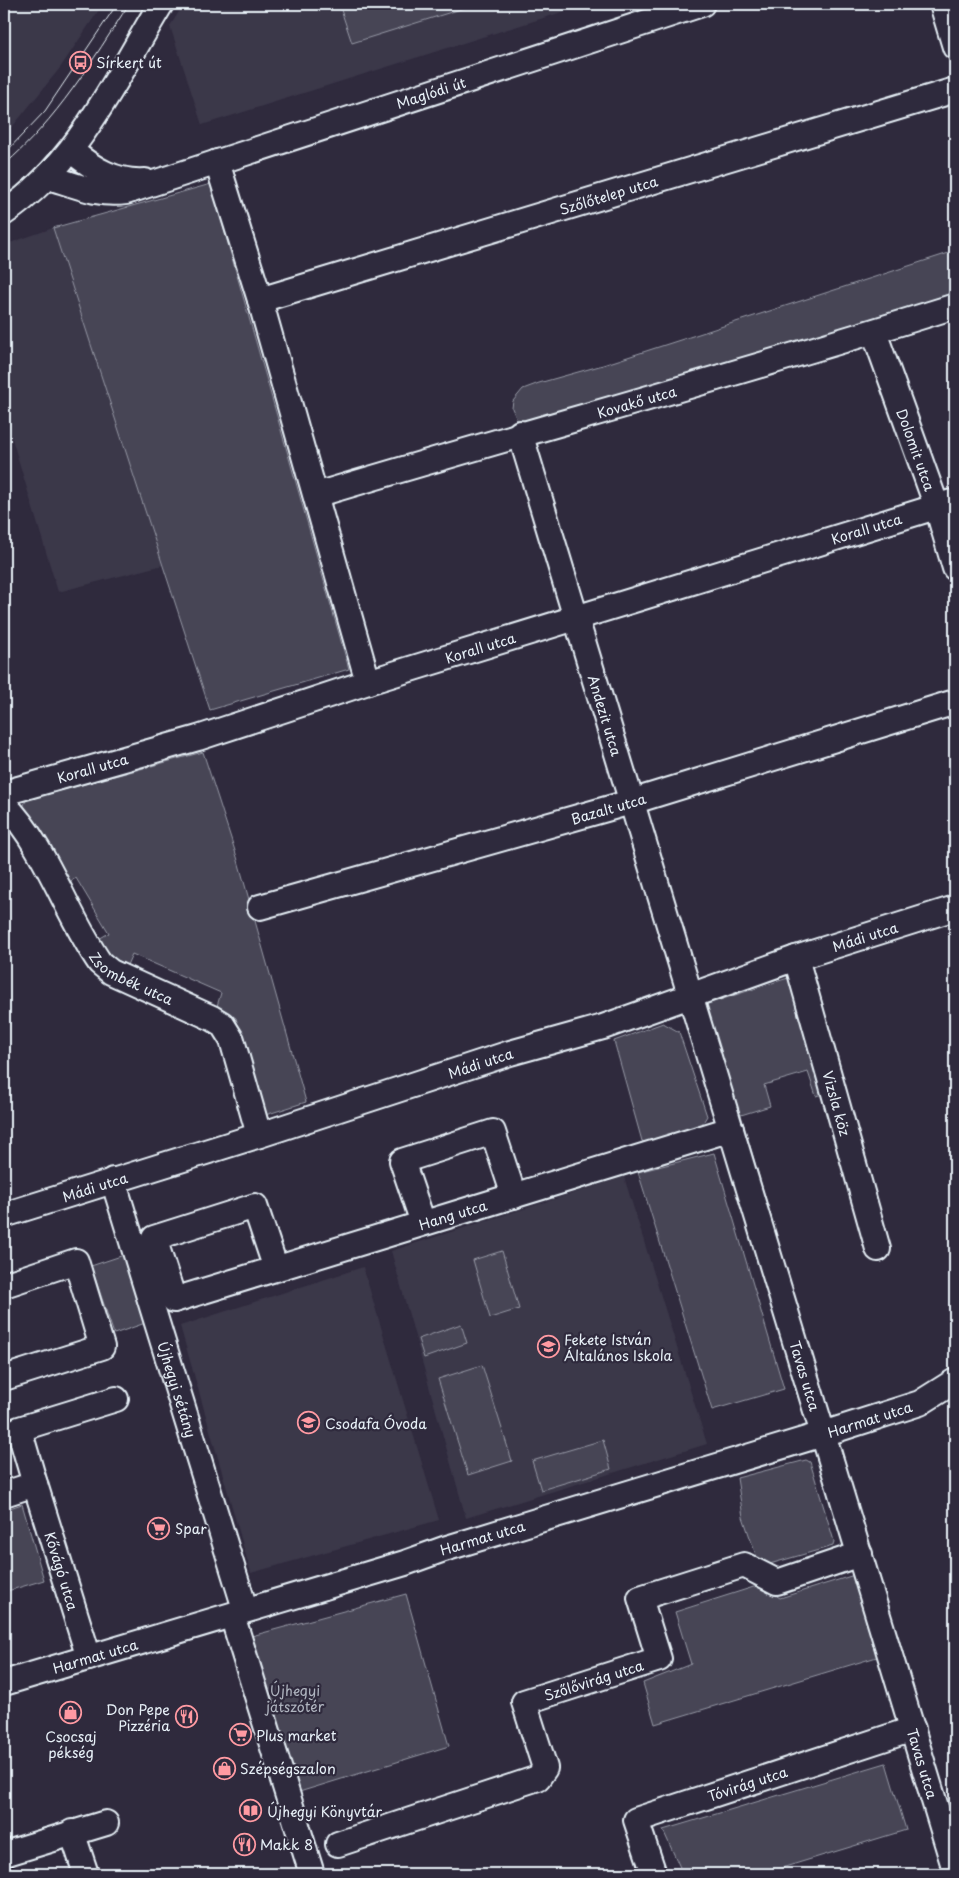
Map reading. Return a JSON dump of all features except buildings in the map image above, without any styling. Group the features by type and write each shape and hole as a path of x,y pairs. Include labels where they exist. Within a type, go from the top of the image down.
{"street":[{"path":"4,213 36,190 72,151 161,4"},
{"name":"Maglódi út","path":"49,176 98,192 112,194 126,192 702,4"},
{"path":"942,4 955,47"},
{"name":"Szőlőtelep utca","path":"260,300 955,90"},
{"name":"Maglódi út","path":"72,151 92,167 120,179 135,182 159,180"},
{"path":"217,162 260,300 368,682"},
{"name":"Kovakő utca","path":"316,494 520,433 778,362 955,306"},
{"name":"Dolomit utca","path":"874,332 946,504 955,568"},
{"name":"Andezit utca","path":"520,433 691,996"},
{"name":"Korall utca","path":"4,792 198,738 368,682 946,504"},
{"name":"Bazalt utca","path":"260,907 631,802 955,702"},
{"name":"Zsombék utca","path":"4,804 15,815 41,858 100,963 110,972 212,1018 225,1027 237,1051 259,1135"},
{"name":"Mádi utca","path":"4,1214 259,1135 510,1053 603,1027 796,958 955,908"},
{"name":"Vizsla köz","path":"796,958 878,1249"},
{"name":"Tavas utca","path":"691,996 955,1870"},
{"name":"Hang utca","path":"276,1269 255,1206 154,1238 174,1300 276,1269 424,1223 514,1196 731,1129"},
{"path":"424,1223 402,1161 493,1132 514,1196"},
{"name":"Újhegyi sétány","path":"113,1180 242,1599"},
{"path":"4,1285 76,1261 102,1347 4,1378"},
{"name":"Harmat utca","path":"4,1683 396,1566 444,1549 825,1442 920,1403 955,1381"},
{"name":"Kővágó utca","path":"89,1658 19,1430 116,1399"},
{"path":"4,1494 35,1484"},
{"name":"Szőlővirág utca","path":"338,1844 538,1778 545,1768 524,1702 659,1659 640,1598 744,1565 777,1582 860,1554"},
{"path":"236,1628 312,1874"},
{"name":"Tóvirág utca","path":"654,1874 636,1820 913,1729"},
{"path":"4,1854 106,1822"},
{"path":"72,1832 86,1874"},
{"path":"940,1874 955,1870"}],"shaded area":[{"path":"4,4 103,4 60,68 13,126 4,131"},
{"path":"184,4 588,4 202,125 170,26"},
{"path":"53,228 163,565 58,592 4,412 4,245"},
{"name":"Fekete István Általános Iskola","path":"624,1177 707,1444 466,1518 391,1251"},
{"name":"Csodafa Óvoda","path":"363,1267 439,1520 251,1573 180,1326"}],"green space":[{"path":"339,4 477,4 352,43"},
{"path":"211,184 349,669 210,710 53,228"},
{"path":"955,251 955,295 519,425 512,408 513,401 523,389 539,383 603,365"},
{"path":"203,752 237,857 306,1102 262,1116 236,1018 217,1006 221,993 132,954 127,965 111,957 97,940 109,933 76,878 65,884 22,810 26,800"},
{"path":"788,978 826,1093 816,1096 808,1072 764,1085 770,1106 741,1115 793,1293 784,1295 698,1007"},
{"path":"663,1023 679,1032 707,1116 699,1129 650,1145 642,1141 614,1041"},
{"path":"714,1153 784,1389 712,1410 638,1172"},
{"path":"502,1251 519,1309 490,1318 473,1260"},
{"path":"130,1253 151,1321 114,1334 91,1266"},
{"path":"461,1324 467,1343 424,1358 418,1339"},
{"path":"482,1365 512,1461 468,1475 438,1379"},
{"path":"603,1440 611,1469 541,1490 532,1461"},
{"path":"806,1460 810,1462 834,1541 833,1546 766,1565 758,1561 743,1517 737,1478"},
{"path":"22,1504 44,1580 4,1592 4,1510"},
{"path":"864,1572 890,1653 655,1724 643,1683 691,1664 675,1612 760,1585 780,1598"},
{"name":"Újhegyi játszótér","path":"406,1594 449,1746 296,1793 248,1637"},
{"path":"886,1763 906,1830 762,1874 683,1874 663,1830"}],"tram line":[{"path":"4,154 45,111 117,4"},
{"path":"4,165 41,129 57,109 87,68 129,4"}],"place":[{"name":"Sírkert út","path":"80,62"},
{"name":"Fekete István Általános Iskola","path":"548,1347"},
{"name":"Csodafa Óvoda","path":"309,1423"},
{"name":"Spar","path":"159,1528"},
{"name":"Csocsaj pékség","path":"71,1713"},
{"name":"Don Pepe Pizzéria","path":"186,1717"},
{"name":"Plus market","path":"240,1735"},
{"name":"Szépségszalon","path":"224,1768"},
{"name":"Újhegyi Könyvtár","path":"251,1811"},
{"name":"Makk 8","path":"244,1844"}]}
